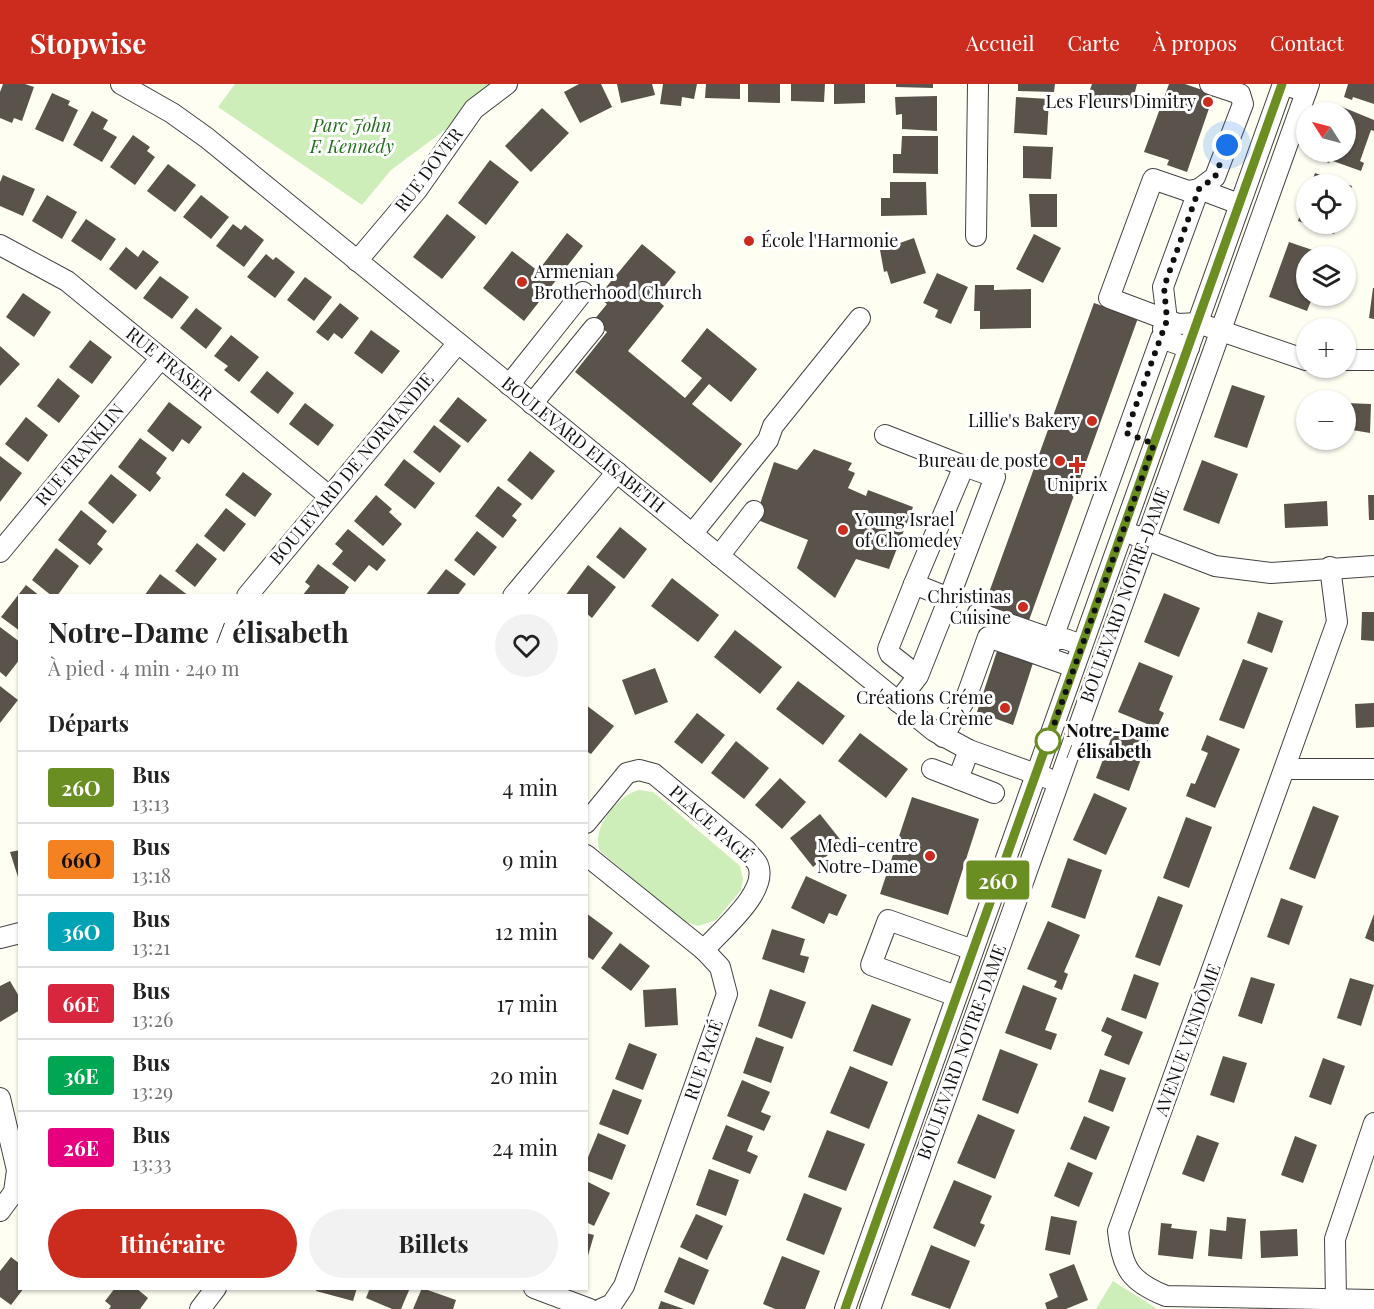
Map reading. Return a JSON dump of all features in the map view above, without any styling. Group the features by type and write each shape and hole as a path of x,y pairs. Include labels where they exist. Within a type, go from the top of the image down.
{"street":[{"name":"BOULEVARD ELISABETH","path":"121,84 201,134 943,737 969,750 1058,782"},
{"name":"RUE DOVER","path":"357,261 417,190 474,109 507,84"},
{"path":"976,236 978,84"},
{"path":"1189,348 1164,329 1109,298 1153,179 1188,191 1199,189 1215,177 1243,104 1242,96 1210,84"},
{"path":"1282,84 1307,88"},
{"name":"BOULEVARD NOTRE-DAME","path":"845,1309 1282,84"},
{"name":"BOULEVARD NOTRE-DAME","path":"870,1309 1307,88"},
{"path":"1233,130 1262,140"},
{"path":"1199,189 1239,204"},
{"path":"1049,648 1164,329 1164,287 1199,189"},
{"name":"RUE FRASER","path":"0,245 67,281 329,496"},
{"path":"509,385 583,292"},
{"path":"692,534 768,440 773,426 860,318"},
{"path":"1164,329 1178,324 1198,323 1296,357"},
{"path":"532,404 594,328"},
{"name":"BOULEVARD DE NORMANDIE","path":"248,594 458,343"},
{"name":"RUE FRANKLIN","path":"0,552 160,358"},
{"path":"1356,360 1374,360"},
{"path":"1126,433 1154,444"},
{"path":"885,435 995,477 918,676 898,702"},
{"path":"918,676 890,654 888,649 964,465"},
{"path":"515,594 617,472"},
{"path":"719,556 754,511"},
{"path":"1123,531 1215,566 1271,573 1330,567 1374,566"},
{"name":"AVENUE VENDÔME","path":"1330,567 1337,622 1118,1231 1120,1253 1130,1275 1166,1303 1374,1300"},
{"path":"914,584 949,598"},
{"path":"978,613 1049,648 1074,667"},
{"path":"943,737 966,698 988,637 1049,648 1065,639 1082,645"},
{"path":"958,779 969,750"},
{"path":"932,769 994,793"},
{"path":"1286,769 1374,769"},
{"name":"PLACE PAGÉ","path":"588,821 627,773 639,770 654,774 746,850 758,865 759,879 756,893 704,950"},
{"name":"RUE PAGÉ","path":"588,857 704,950 720,967 727,994 624,1286 612,1304 601,1309"},
{"path":"956,996 871,965 888,920 973,950"},
{"path":"0,938 18,934"},
{"path":"0,1098 17,1170 14,1192 0,1211"},
{"path":"1336,1299 1335,1239 1374,1123"},
{"path":"200,1309 214,1290"},
{"path":"539,1290 590,1309"}],"green space":[{"name":"Parc John F. Kennedy","path":"235,84 507,84 391,170 362,205 218,107"},
{"path":"639,790 653,792 740,866 743,879 741,890 716,920 698,926 683,921 600,851 598,842 602,823 615,806 631,793"},
{"path":"1113,1281 1157,1309 1096,1309"}],"building":[{"path":"3,84 25,84 34,87 22,121 14,118 12,123 0,118 0,92"},
{"path":"579,84 601,84 612,107 580,123 564,92"},
{"path":"617,84 652,84 655,95 621,103"},
{"path":"663,84 697,84 694,99 682,97 681,106 660,104"},
{"path":"706,84 740,84 740,99 705,98"},
{"path":"748,84 780,84 780,103 748,102"},
{"path":"791,84 825,84 824,102 791,101"},
{"path":"834,84 865,84 865,103 834,104"},
{"path":"896,84 933,84 933,88 896,87"},
{"path":"1018,84 1055,84 1054,92 1018,91"},
{"path":"1092,84 1137,84 1131,107 1088,95"},
{"path":"1169,84 1185,84 1214,94 1187,172 1167,165 1169,160 1144,152"},
{"path":"1348,84 1374,84 1374,104 1353,97 1352,100 1344,97"},
{"path":"52,93 70,101 68,105 78,110 63,142 35,129"},
{"path":"937,96 937,131 902,129 902,114 896,115 895,97"},
{"path":"1016,97 1049,99 1047,135 1014,133"},
{"path":"542,108 569,133 531,172 505,146"},
{"path":"92,111 108,120 103,129 117,137 102,162 73,145"},
{"path":"1356,113 1374,120 1374,131 1371,130 1360,161 1364,163 1361,171 1336,162 1356,162"},
{"path":"133,135 150,147 147,151 155,157 135,185 110,167"},
{"path":"902,136 938,136 938,174 893,173 893,154 901,154"},
{"path":"1023,146 1053,147 1051,179 1023,178"},
{"path":"490,160 519,182 486,225 458,203"},
{"path":"168,164 196,185 175,212 147,191"},
{"path":"3,175 35,189 23,216 0,206 0,182"},
{"path":"890,182 926,182 927,215 881,216 881,198 890,198"},
{"path":"1029,194 1057,194 1057,227 1031,227"},
{"path":"47,195 77,212 62,239 32,221"},
{"path":"201,195 229,217 211,239 183,217"},
{"path":"447,214 476,237 442,279 413,257"},
{"path":"86,219 116,239 101,261 71,241"},
{"path":"233,224 241,230 245,225 264,240 244,267 216,246"},
{"path":"567,233 583,246 524,321 483,288 512,251 538,271"},
{"path":"1034,234 1061,248 1043,283 1016,269"},
{"path":"914,238 926,273 891,284 887,271 884,272 880,250"},
{"path":"1289,242 1301,246 1296,246 1296,306 1309,306 1307,311 1269,297"},
{"path":"642,244 676,272 655,298 664,306 628,351 685,398 702,378 681,361 707,328 757,369 731,402 709,384 692,404 742,444 711,483 575,372 607,332 593,321 607,304 598,297"},
{"path":"126,247 138,257 143,250 159,262 136,290 109,269"},
{"path":"266,254 273,260 276,257 295,272 275,298 247,277"},
{"path":"937,273 968,287 951,324 935,317 938,310 923,303"},
{"path":"160,276 189,297 172,319 143,298"},
{"path":"305,277 332,297 314,321 287,300"},
{"path":"975,285 994,285 994,290 1031,289 1031,328 980,329 980,311 974,311"},
{"path":"1374,288 1374,319 1369,318"},
{"path":"23,293 51,312 34,337 6,317"},
{"path":"340,303 359,318 342,339 334,333 328,341 316,332"},
{"path":"1094,303 1138,318 1028,623 983,609"},
{"path":"196,308 222,328 206,349 180,328"},
{"path":"371,330 400,351 382,374 354,353"},
{"path":"231,335 259,357 239,382 224,370 228,366 214,356"},
{"path":"90,340 112,357 92,384 69,367"},
{"path":"0,346 20,364 0,386"},
{"path":"267,371 294,393 278,414 250,392"},
{"path":"58,378 80,396 59,423 37,406"},
{"path":"1232,385 1265,396 1247,448 1214,437"},
{"path":"458,397 487,420 468,443 439,421"},
{"path":"169,402 202,427 189,444 182,439 173,452 147,431"},
{"path":"305,403 334,425 318,446 289,424"},
{"path":"1356,403 1371,404 1370,433 1356,431"},
{"path":"26,417 48,435 28,462 5,444"},
{"path":"434,425 461,446 440,473 413,452"},
{"path":"140,438 167,458 156,473 161,478 150,492 118,467"},
{"name":"Young Israel of Chomedey","path":"814,449 852,463 848,470 855,473 848,488 866,496 868,490 913,507 889,569 856,559 835,598 797,568 808,540 755,519 774,462 797,470"},
{"path":"530,451 555,471 532,500 507,480"},
{"path":"0,456 22,473 0,502"},
{"path":"404,459 435,483 415,509 384,485"},
{"path":"1202,460 1238,474 1219,524 1183,510"},
{"path":"243,472 272,494 255,517 225,495"},
{"path":"111,474 137,495 113,524 88,503"},
{"path":"498,486 522,504 512,516 517,520 503,538 475,516"},
{"path":"376,495 392,509 389,512 402,524 383,546 354,521"},
{"path":"1368,495 1374,495 1374,520 1369,520"},
{"path":"1327,501 1328,526 1285,528 1284,504"},
{"path":"226,508 246,524 224,552 204,536"},
{"path":"81,510 107,531 97,544 103,549 90,565 58,540"},
{"path":"620,527 647,549 624,579 596,557"},
{"path":"348,529 386,560 377,571 369,565 355,582 332,564 343,551 335,544"},
{"path":"477,531 497,547 474,576 454,560"},
{"path":"197,543 217,559 195,587 175,571"},
{"path":"56,548 79,566 58,594 50,594 32,580"},
{"path":"318,564 349,587 344,594 304,594 310,586 305,582"},
{"path":"588,565 616,587 592,618 588,615 588,594 566,594"},
{"path":"446,569 466,584 458,594 427,594"},
{"path":"160,574 186,594 145,594"},
{"path":"672,578 719,615 698,642 651,606"},
{"path":"26,585 37,594 19,594"},
{"path":"1164,593 1200,608 1179,657 1144,642"},
{"path":"18,595 18,630 1,617"},
{"path":"1258,612 1283,621 1272,653 1247,643"},
{"path":"1362,612 1374,612 1374,641 1361,640"},
{"path":"0,627 18,640 18,662 6,677 0,672"},
{"path":"735,630 782,667 760,694 714,657"},
{"path":"997,651 1033,663 1013,725 977,712"},
{"path":"1243,659 1268,668 1244,729 1219,720"},
{"path":"1139,662 1173,676 1159,710 1164,713 1157,728 1118,712"},
{"path":"655,668 668,702 635,715 622,680"},
{"path":"798,681 845,716 823,745 776,709"},
{"path":"0,686 18,700 0,723"},
{"path":"1374,703 1374,727 1356,728 1355,704"},
{"path":"588,706 614,726 591,754 588,752"},
{"path":"697,713 725,735 702,764 674,742"},
{"path":"1115,728 1148,740 1129,791 1096,778"},
{"path":"860,733 908,769 886,798 838,761"},
{"path":"1207,735 1240,749 1215,808 1186,796 1191,783 1195,784 1208,753 1201,750"},
{"path":"736,741 769,768 744,799 711,773"},
{"path":"780,778 806,802 782,829 755,805"},
{"path":"1094,793 1127,808 1106,855 1073,840"},
{"name":"Medi-centre Notre-Dame","path":"912,797 979,819 948,915 880,894"},
{"path":"1313,806 1339,816 1315,879 1289,869"},
{"path":"820,814 843,843 813,867 790,838"},
{"path":"1186,817 1212,827 1189,888 1163,878"},
{"path":"18,850 18,877 10,852"},
{"path":"1068,858 1102,870 1085,919 1051,907"},
{"path":"806,876 847,895 837,916 829,913 824,924 791,908"},
{"path":"1158,896 1183,905 1160,966 1135,957"},
{"path":"1281,898 1303,906 1289,945 1267,937"},
{"path":"588,914 613,933 593,960 588,957"},
{"path":"1374,914 1374,942 1365,938"},
{"path":"1048,921 1080,935 1064,972 1068,974 1062,990 1054,987 1057,981 1027,969"},
{"path":"772,929 805,939 800,955 809,957 804,973 762,959"},
{"path":"620,943 650,966 631,991 601,968"},
{"path":"1134,974 1159,983 1146,1019 1121,1010"},
{"path":"1251,977 1275,984 1262,1024 1238,1016"},
{"path":"1350,978 1374,985 1361,1026 1337,1018"},
{"path":"10,981 18,995 18,1011 0,1022 0,986"},
{"path":"1023,985 1057,998 1045,1030 1057,1034 1051,1050 1005,1033"},
{"path":"676,988 678,1025 645,1027 643,990"},
{"path":"770,989 806,1002 792,1039 758,1026"},
{"path":"872,1004 911,1019 892,1066 853,1051"},
{"path":"1107,1017 1143,1032 1129,1065 1104,1055 1112,1036 1101,1031"},
{"path":"756,1037 784,1047 771,1083 743,1073"},
{"path":"629,1043 657,1054 643,1090 615,1079"},
{"path":"1000,1049 1038,1064 1018,1114 982,1100"},
{"path":"1223,1056 1247,1063 1234,1103 1210,1095"},
{"path":"1323,1058 1345,1066 1331,1105 1309,1097"},
{"path":"850,1066 888,1082 869,1129 830,1113"},
{"path":"1100,1069 1126,1078 1113,1112 1088,1102"},
{"path":"742,1080 770,1092 761,1112 771,1116 764,1131 727,1116"},
{"path":"613,1089 642,1100 628,1135 599,1124"},
{"path":"978,1114 1015,1130 995,1179 957,1163"},
{"path":"1084,1116 1110,1127 1096,1160 1070,1149"},
{"path":"726,1125 753,1136 747,1151 758,1156 750,1174 712,1159"},
{"path":"827,1130 865,1144 846,1191 808,1177"},
{"path":"598,1133 626,1145 612,1180 588,1171 588,1157"},
{"path":"1197,1135 1219,1143 1204,1182 1182,1174"},
{"path":"1295,1136 1317,1145 1303,1183 1281,1175"},
{"path":"1068,1162 1093,1173 1079,1207 1054,1196"},
{"path":"709,1169 739,1180 726,1216 696,1205"},
{"path":"954,1180 992,1196 980,1223 985,1225 975,1247 933,1228"},
{"path":"588,1182 610,1193 594,1226 588,1223"},
{"path":"804,1193 842,1208 824,1255 786,1240"},
{"path":"696,1214 723,1226 707,1260 680,1247"},
{"path":"1051,1216 1077,1221 1070,1255 1045,1250"},
{"path":"1227,1217 1246,1219 1242,1259 1208,1256 1210,1229 1226,1231"},
{"path":"1161,1223 1172,1224 1171,1228 1197,1231 1193,1259 1158,1255"},
{"path":"1297,1229 1298,1256 1261,1258 1260,1231"},
{"path":"588,1234 594,1235 588,1256"},
{"path":"931,1245 970,1261 950,1309 911,1295"},
{"path":"782,1256 820,1271 805,1309 775,1309 763,1304"},
{"path":"11,1257 18,1262 18,1290 22,1290 11,1305 0,1297 0,1271"},
{"path":"679,1257 709,1270 694,1305 664,1292"},
{"path":"1074,1264 1088,1300 1066,1309 1047,1309 1045,1303 1058,1297 1049,1274"},
{"path":"113,1290 138,1290 148,1298 140,1309 109,1309 111,1306 105,1301"},
{"path":"316,1290 356,1290 353,1301"},
{"path":"369,1290 409,1290 401,1309 392,1309 366,1298"},
{"path":"421,1290 456,1300 453,1309 413,1309"},
{"path":"661,1301 684,1309 658,1309"}],"bus line":[{"name":"26O","path":"845,1309 1282,84"}],"place":[{"name":"Les Fleurs Dimitry","path":"1208,102"},
{"name":"École l'Harmonie","path":"749,241"},
{"name":"Armenian Brotherhood Church","path":"522,282"},
{"name":"Lillie's Bakery","path":"1092,421"},
{"name":"Bureau de poste","path":"1060,461"},
{"name":"Uniprix","path":"1077,465"},
{"name":"Young Israel of Chomedey","path":"843,530"},
{"name":"Christinas Cuisine","path":"1023,607"},
{"name":"Créations Créme de la Crème","path":"1005,708"},
{"name":"Notre-Dame / élisabeth","path":"1048,741"},
{"name":"Medi-centre Notre-Dame","path":"930,856"}],"route":[{"path":"1048,741 1046,747 1154,444 1126,433 1167,320 1164,287 1199,189 1215,177 1227,145"}]}
